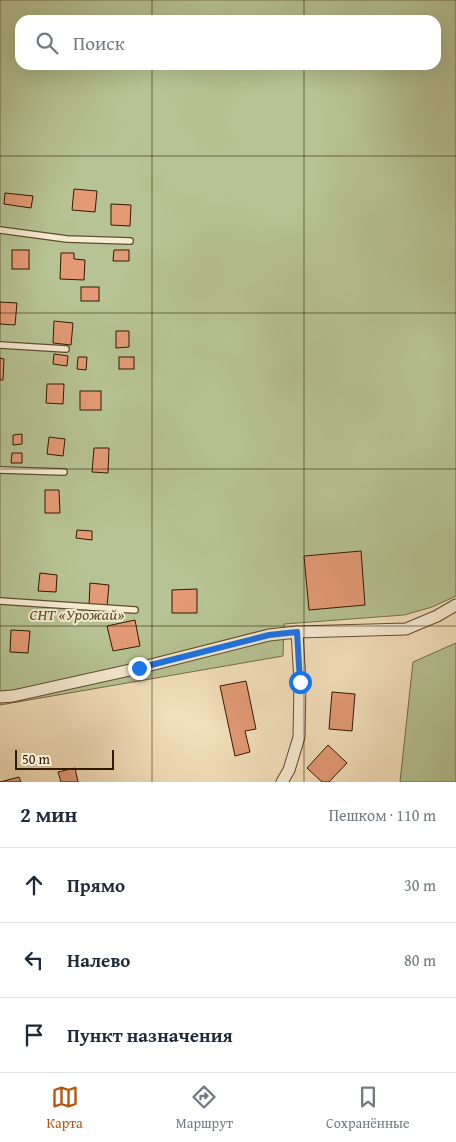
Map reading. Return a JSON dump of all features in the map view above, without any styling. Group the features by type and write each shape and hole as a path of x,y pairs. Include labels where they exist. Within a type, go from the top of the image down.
{"street":[{"path":"0,697 13,696 130,670 269,635 297,632 406,629 456,605"},
{"path":"282,782 289,770 299,738 300,682 297,632"}],"lane":[{"path":"0,230 67,239 130,241"},
{"path":"0,345 66,349"},
{"path":"0,470 64,472"},
{"path":"0,601 135,610"}],"green space":[{"name":"СНТ «Урожай»","path":"0,0 456,0 456,596 432,607 404,615 284,624 283,656 0,705"},
{"path":"456,643 456,782 400,782 413,662"}],"building":[{"path":"74,189 97,191 95,212 72,210"},
{"path":"5,193 33,196 31,208 4,204"},
{"path":"111,204 131,205 130,226 111,225"},
{"path":"12,250 29,250 29,269 12,269"},
{"path":"114,250 129,250 129,261 113,261"},
{"path":"61,253 74,253 74,259 85,260 84,280 60,279"},
{"path":"81,287 99,287 99,301 81,301"},
{"path":"0,302 17,303 15,325 0,324"},
{"path":"54,321 73,323 71,345 53,343"},
{"path":"116,331 129,331 129,347 116,348"},
{"path":"54,354 68,356 67,366 53,364"},
{"path":"78,357 87,357 86,370 77,369"},
{"path":"119,357 134,357 134,369 119,369"},
{"path":"0,358 4,359 3,380 0,380"},
{"path":"47,384 64,384 63,404 46,403"},
{"path":"80,391 101,391 101,410 80,410"},
{"path":"22,434 22,444 13,445 13,435"},
{"path":"49,437 65,439 63,456 47,454"},
{"path":"94,448 109,448 108,473 92,472"},
{"path":"12,453 22,453 22,463 11,463"},
{"path":"45,490 59,490 60,513 45,513"},
{"path":"77,530 92,531 92,540 76,538"},
{"path":"361,551 365,605 309,610 304,556"},
{"path":"40,573 57,575 56,592 38,591"},
{"path":"90,583 109,585 107,606 89,605"},
{"path":"197,589 197,613 172,613 172,590"},
{"path":"135,620 140,646 113,651 107,626"},
{"path":"11,630 30,631 28,653 10,652"},
{"path":"246,681 256,729 245,731 250,752 235,756 220,686"},
{"path":"332,692 355,694 352,731 329,729"},
{"path":"328,745 347,763 329,782 322,782 307,768"},
{"path":"75,768 78,782 61,782 58,772"},
{"path":"19,777 21,782 0,782"}],"route":[{"path":"139,668 269,635 297,632 300,682"}]}
